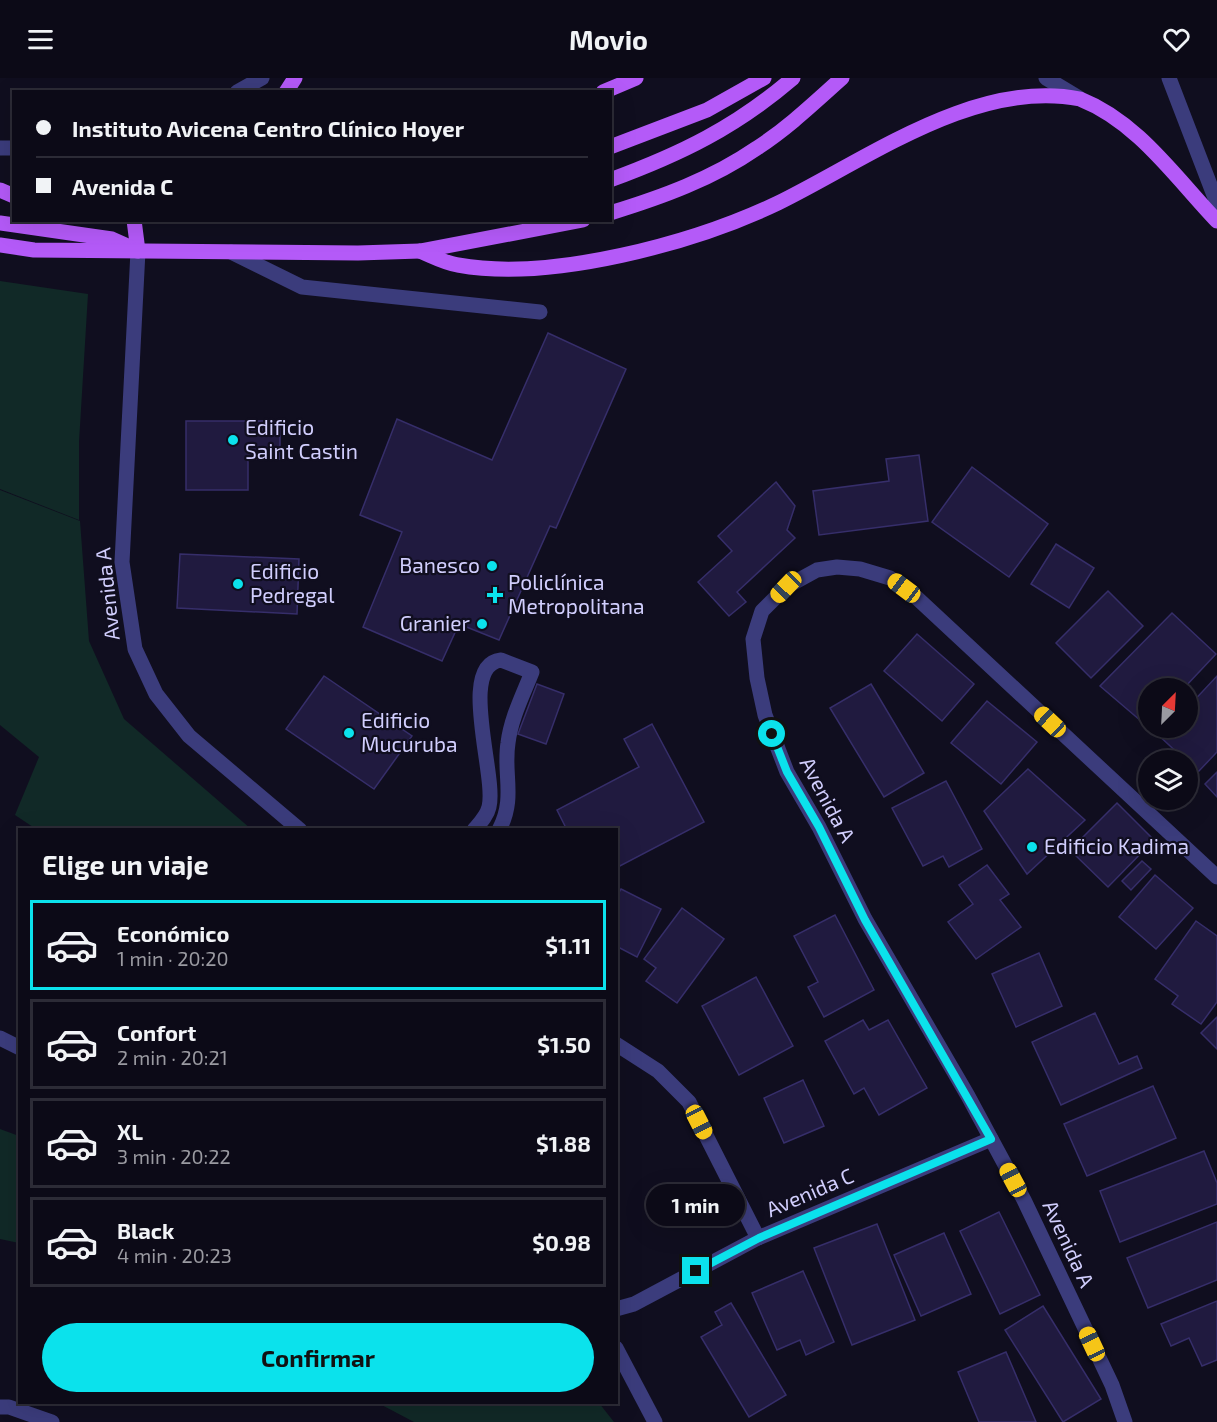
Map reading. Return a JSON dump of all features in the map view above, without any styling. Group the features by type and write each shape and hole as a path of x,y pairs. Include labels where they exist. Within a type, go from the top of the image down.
{"main road":[{"path":"608,90 636,78"},
{"path":"612,146 707,110 764,78"},
{"path":"612,179 696,146 740,120 793,78"},
{"path":"612,212 692,185 730,165 784,129 842,78"},
{"path":"420,251 455,265 496,270 568,264 645,250 713,231 778,202 836,172 930,116 967,99 1010,90 1046,91 1079,98 1114,118 1140,138 1176,173 1217,221"},
{"path":"134,222 138,251"},
{"path":"0,245 34,250 358,253 420,251 572,222"},
{"path":"0,223 112,239 138,251"}],"street":[{"path":"241,90 262,78"},
{"path":"1046,78 1079,98"},
{"path":"1169,78 1217,204"},
{"name":"Avenida A","path":"138,251 134,286 122,562 135,649 156,694 189,736 298,828"},
{"path":"231,252 302,287 540,312"},
{"name":"Avenida A","path":"1125,1422 1107,1375 1024,1200 865,920 819,827 787,772 765,715 756,678 753,639 762,611 786,587 817,570 837,567 860,569 890,578 917,598 1217,877"},
{"path":"476,828 484,819 490,796 490,776 478,696 480,681 487,666 501,660 532,672 511,723 507,746 510,789 505,818 500,828"},
{"path":"0,1038 18,1047"},
{"path":"618,1045 658,1071 688,1102 759,1238"},
{"name":"Avenida C","path":"618,1308 634,1304 759,1238 991,1139"},
{"path":"618,1352 655,1422"},
{"path":"0,1407 9,1407 52,1422"}],"green space":[{"path":"0,281 88,294 79,442 79,520 0,489"},
{"path":"0,490 80,521 89,641 124,719 250,828 34,828 15,815 39,757 0,725"},
{"path":"0,1129 18,1136 18,1243 0,1239"},
{"path":"380,1404 600,1404 614,1422 414,1422"}],"building":[{"path":"548,333 626,369 556,528 550,526 499,640 459,624 442,661 363,627 402,532 360,515 397,419 492,460"},
{"name":"Edificio Saint Castin","path":"186,421 280,421 280,459 248,459 248,490 186,490"},
{"path":"919,455 928,521 819,535 813,491 889,481 886,459"},
{"path":"972,467 1048,524 1009,577 932,522"},
{"path":"776,482 795,506 787,530 795,538 737,592 746,602 729,616 698,582 732,551 718,536"},
{"path":"1056,544 1094,568 1069,608 1031,584"},
{"name":"Edificio Pedregal","path":"180,554 299,559 297,614 177,608"},
{"path":"1108,591 1143,626 1091,678 1056,643"},
{"path":"1172,613 1216,654 1193,678 1138,678 1138,718 1100,686"},
{"path":"917,634 974,684 942,721 884,671"},
{"name":"Edificio Mucuruba","path":"324,676 412,736 374,789 286,729"},
{"path":"1217,676 1217,752 1198,772 1198,750 1174,750 1162,738 1198,738 1198,696"},
{"path":"537,684 564,694 546,744 518,734"},
{"path":"871,684 924,773 884,797 830,708"},
{"path":"987,701 1037,742 1001,784 951,743"},
{"path":"652,724 704,822 618,867 618,828 566,828 557,810 639,767 624,739"},
{"name":"Edificio Kadima","path":"1028,769 1085,820 1027,874 984,811"},
{"path":"1217,772 1217,797 1205,784"},
{"path":"946,781 982,849 949,867 943,856 923,866 892,808"},
{"path":"1117,803 1154,840 1108,887 1070,850"},
{"path":"1142,861 1151,869 1131,890 1122,881"},
{"path":"987,865 1009,894 1000,900 1021,927 976,959 948,922 973,904 959,885"},
{"path":"1155,875 1193,908 1156,949 1119,917"},
{"path":"621,889 661,909 637,957 618,947 618,894"},
{"path":"682,908 724,939 677,1003 646,981 656,968 644,959"},
{"path":"835,915 874,990 824,1017 808,987 818,982 794,936"},
{"path":"1196,921 1217,936 1217,1002 1201,1024 1172,1004 1178,996 1155,979"},
{"path":"1039,953 1062,1006 1016,1027 992,974"},
{"path":"756,977 793,1046 739,1075 702,1006"},
{"path":"1095,1013 1119,1064 1137,1056 1142,1068 1061,1105 1032,1042"},
{"path":"1217,1017 1217,1049 1201,1033"},
{"path":"863,1020 869,1030 888,1020 927,1088 879,1115 864,1088 854,1094 825,1041"},
{"path":"803,1080 824,1126 784,1143 764,1098"},
{"path":"1153,1086 1176,1138 1087,1176 1064,1124"},
{"path":"1204,1151 1217,1183 1217,1204 1120,1242 1100,1191"},
{"path":"999,1212 1040,1295 1000,1314 960,1231"},
{"path":"1217,1222 1217,1280 1148,1308 1127,1258"},
{"path":"877,1224 915,1320 852,1345 814,1248"},
{"path":"944,1233 971,1294 921,1316 894,1255"},
{"path":"803,1271 834,1342 806,1355 800,1340 777,1350 752,1293"},
{"path":"1217,1301 1217,1360 1202,1366 1189,1338 1171,1346 1161,1324"},
{"path":"731,1303 786,1395 749,1417 701,1337 722,1325 715,1312"},
{"path":"1043,1306 1101,1399 1063,1422 1005,1330"},
{"path":"1006,1352 1036,1422 979,1422 958,1372"}],"place":[{"name":"Edificio Saint Castin","path":"233,440"},
{"name":"Banesco","path":"492,566"},
{"name":"Edificio Pedregal","path":"238,584"},
{"name":"Policlínica Metropolitana","path":"495,595"},
{"name":"Granier","path":"482,624"},
{"name":"Edificio Mucuruba","path":"349,733"},
{"name":"Edificio Kadima","path":"1032,847"}],"route":[{"path":"696,1271 759,1238 991,1139 968,1095 865,920 819,827 787,772 772,734"}]}
